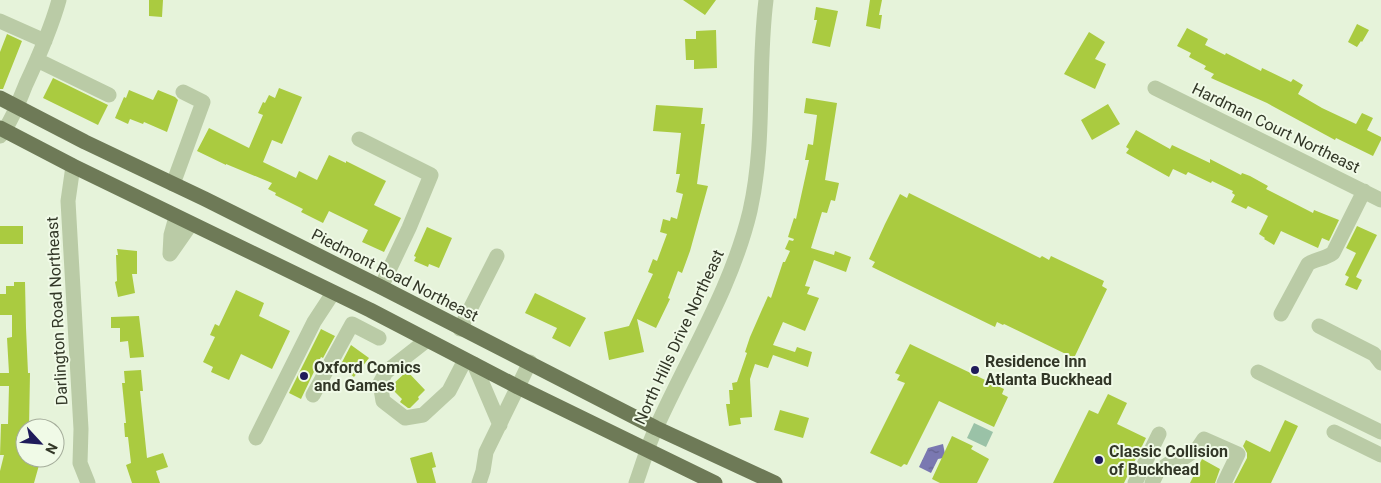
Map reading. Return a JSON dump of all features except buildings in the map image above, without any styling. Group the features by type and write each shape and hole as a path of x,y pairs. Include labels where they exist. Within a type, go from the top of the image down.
{"main road":[{"name":"Piedmont Road Northeast","path":"0,98 85,142 381,287 656,428 775,483"},
{"path":"1,131 334,292 518,387 715,483"}],"street":[{"path":"1,131 17,106 52,24 59,0"},
{"name":"North Hills Drive Northeast","path":"636,483 656,428 726,281 750,212 760,147 766,0"},
{"path":"0,21 45,41"},
{"path":"37,60 109,95"},
{"name":"Hardman Court Northeast","path":"1155,88 1381,200"},
{"path":"173,184 203,102 183,92"},
{"path":"360,139 431,175 410,228 381,287"},
{"name":"Darlington Road Northeast","path":"72,166 68,201 81,429 80,463 88,483"},
{"path":"1281,314 1308,264 1312,261 1328,257 1333,253 1364,191"},
{"path":"176,217 171,234 170,254 191,224"},
{"path":"460,329 497,256"},
{"path":"256,438 314,322 334,292"},
{"path":"313,395 362,306"},
{"path":"352,324 380,338"},
{"path":"1319,326 1374,354 1381,363"},
{"path":"427,340 386,372 380,383 383,401 405,418 423,415 449,391 469,362 500,424"},
{"path":"479,483 486,452 530,362"},
{"path":"1258,372 1381,432"},
{"path":"1334,432 1381,455"},
{"path":"1135,483 1159,434"},
{"path":"1152,483 1158,471 1180,456 1180,452 1193,440 1204,439 1238,454 1224,483"},
{"path":"77,483 80,463"}],"green space":[{"path":"974,423 993,432 986,447 967,438"}],"water":[{"path":"943,444 945,454 943,458 938,459 931,473 919,467 928,448"}],"place":[{"name":"Residence Inn Atlanta Buckhead","path":"975,370"},
{"name":"Oxford Comics and Games","path":"304,376"},
{"name":"Classic Collision of Buckhead","path":"1099,460"}]}
